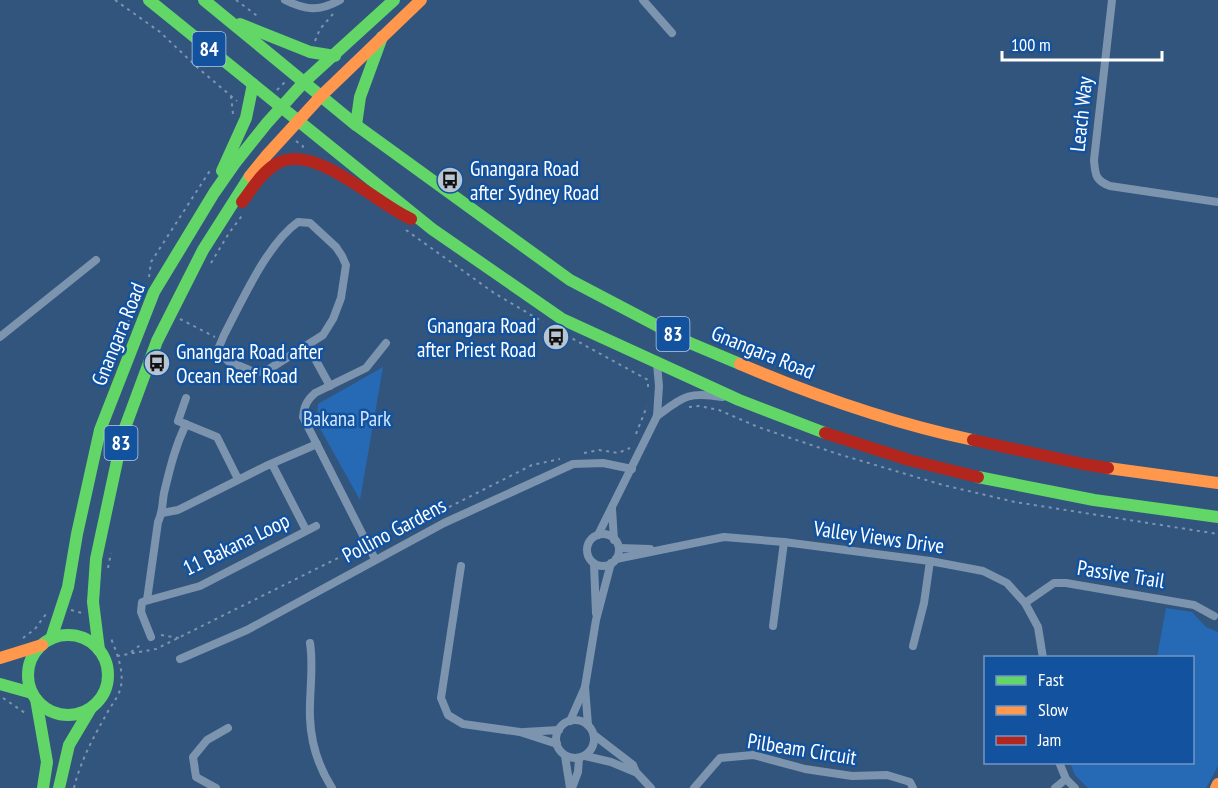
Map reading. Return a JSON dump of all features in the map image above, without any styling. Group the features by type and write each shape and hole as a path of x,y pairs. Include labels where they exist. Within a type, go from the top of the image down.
{"main road":[{"name":"84","path":"149,0 432,229"},
{"name":"84","path":"204,0 304,82"},
{"name":"Gnangara Road","path":"46,642 68,586 100,430 154,292 214,193 235,163 281,107 304,82 394,0"},
{"path":"321,96 421,0"},
{"path":"226,19 310,52 335,56"},
{"path":"356,125 360,97 382,37"},
{"name":"83","path":"304,82 321,96"},
{"path":"214,193 249,108 253,84"},
{"name":"Gnangara Road","path":"99,650 93,602 96,559 123,433 157,341 203,250 245,183 286,133 321,96 356,125 570,280 690,343 804,391 937,432 1083,464 1218,483"},
{"name":"83","path":"203,250 267,171 280,162 301,159 345,177 392,210 432,229 562,319 739,400 844,440 909,460 985,479 1094,500 1218,517"},
{"path":"0,657 61,636 82,638 99,650"},
{"name":"83","path":"34,696 28,673 30,662 46,642"},
{"name":"83","path":"93,706 101,697 108,674 99,650"},
{"path":"0,684 34,696 45,708 56,713 69,715 81,713 93,706"},
{"path":"34,696 47,762 43,788"},
{"path":"59,788 69,745 93,706"},
{"path":"1216,788 1218,784"}],"street":[{"path":"285,0 302,8 328,6 340,0"},
{"path":"643,0 672,33"},
{"name":"Leach Way","path":"1112,0 1094,160 1095,175 1100,182 1110,186 1218,202"},
{"path":"298,222 310,223 336,247 345,265 341,298 333,320 323,335 308,346 266,372 254,372 228,361 222,355 219,347 244,298 282,237 298,222"},
{"path":"0,337 96,260"},
{"path":"375,559 303,417 308,399 366,368 386,343"},
{"path":"308,346 330,386"},
{"path":"598,536 657,416 659,386 657,364"},
{"path":"657,416 679,399 691,394 739,400"},
{"name":"11 Bakana Loop","path":"147,600 163,498 176,446 186,424 178,421 186,398"},
{"path":"186,424 217,437 238,479"},
{"path":"162,513 178,510 238,479 317,444"},
{"name":"Pollino Gardens","path":"180,659 247,630 444,523 573,464 603,463 632,469"},
{"name":"11 Bakana Loop","path":"272,464 306,530"},
{"path":"612,508 617,544 596,620 585,687 588,725 594,735 633,765 636,772 651,788"},
{"name":"11 Bakana Loop","path":"151,637 141,612 142,602 200,586 316,526"},
{"path":"613,561 600,566 594,564 590,560 587,548 593,538 604,535 617,544"},
{"name":"Valley Views Drive","path":"613,561 659,549 724,537 784,542 930,561 983,571 1007,583 1025,603 1038,627 1043,656"},
{"path":"773,626 784,542"},
{"name":"Valley Views Drive","path":"617,544 659,549"},
{"path":"913,646 924,603 930,561"},
{"path":"594,564 596,620"},
{"path":"461,566 441,698 448,715 463,724 520,732 557,744"},
{"name":"Passive Trail","path":"1025,603 1054,583 1066,583 1194,604 1214,616"},
{"path":"310,643 313,662 310,718 314,752 332,788"},
{"path":"571,788 565,756 557,744 556,736 559,730 570,721 585,687"},
{"path":"570,721 588,725"},
{"path":"216,788 196,777 193,757 207,740 228,728"},
{"path":"520,732 559,730"},
{"path":"571,788 582,757 593,746 594,735"},
{"name":"Pilbeam Circuit","path":"694,788 720,758 753,755 805,769 852,776 887,775 910,782 913,788"},
{"path":"565,756 611,762 636,772"},
{"path":"1060,764 1066,779 1075,788"},
{"path":"1055,788 1066,779"}],"path":[{"path":"115,0 145,20 238,102 249,108"},
{"path":"310,52 320,28 336,10"},
{"path":"286,133 303,146 301,159"},
{"path":"211,263 229,233 250,206"},
{"path":"399,225 494,293 551,326"},
{"path":"177,327 183,313"},
{"path":"180,319 221,340"},
{"path":"560,332 648,380 648,396"},
{"path":"634,438 648,404"},
{"path":"577,455 599,450 618,453 630,448"},
{"path":"117,656 156,649 384,535 400,532 532,465 566,458"},
{"path":"108,572 111,549"},
{"path":"62,606 79,614 94,612"},
{"path":"74,788 83,760 116,700 121,685 120,665 106,629"},
{"path":"0,696 21,708 26,714"}],"green space":[{"name":"Bakana Park","path":"383,367 360,500 317,423 318,404"},
{"path":"1166,608 1192,612 1206,627 1218,632 1218,766 1206,788 1088,788 1075,775 1070,764 1194,764 1194,656 1157,656"}],"traffic: fast":[{"path":"149,0 432,229 562,319 739,400 825,433"},
{"path":"204,0 356,125 570,280 690,343 740,364"},
{"path":"304,82 394,0"},
{"path":"240,24 310,52 335,56"},
{"path":"356,125 360,97 382,37"},
{"path":"51,639 68,587 100,430 154,292 214,193 235,163 304,82"},
{"path":"222,171 246,118 253,84"},
{"path":"99,650 93,602 96,559 123,433 157,341 203,250 250,176"},
{"path":"978,477 1094,500 1218,517"},
{"path":"68,635 83,638 96,647 105,660 108,675 105,690 96,703 83,712 68,715 53,712 40,703 31,690 28,675 31,660 40,647 53,638 68,635"},
{"path":"0,684 32,693"},
{"path":"36,699 47,762 43,788"},
{"path":"59,788 69,745 91,708"}],"traffic: slow":[{"path":"321,96 421,0"},
{"path":"250,176 321,96"},
{"path":"740,364 855,408 973,440"},
{"path":"1108,468 1218,483"},
{"path":"0,658 42,645"},
{"path":"1216,788 1218,784"}],"traffic: jam":[{"path":"242,202 271,168 291,159 308,161 326,167 411,219"},
{"path":"825,433 909,460 978,477"},
{"path":"973,440 1108,468"}],"place":[{"name":"Gnangara Road after Sydney Road","path":"450,180"},
{"name":"Gnangara Road after Priest Road","path":"556,337"},
{"name":"Gnangara Road after Ocean Reef Road","path":"157,363"}]}
